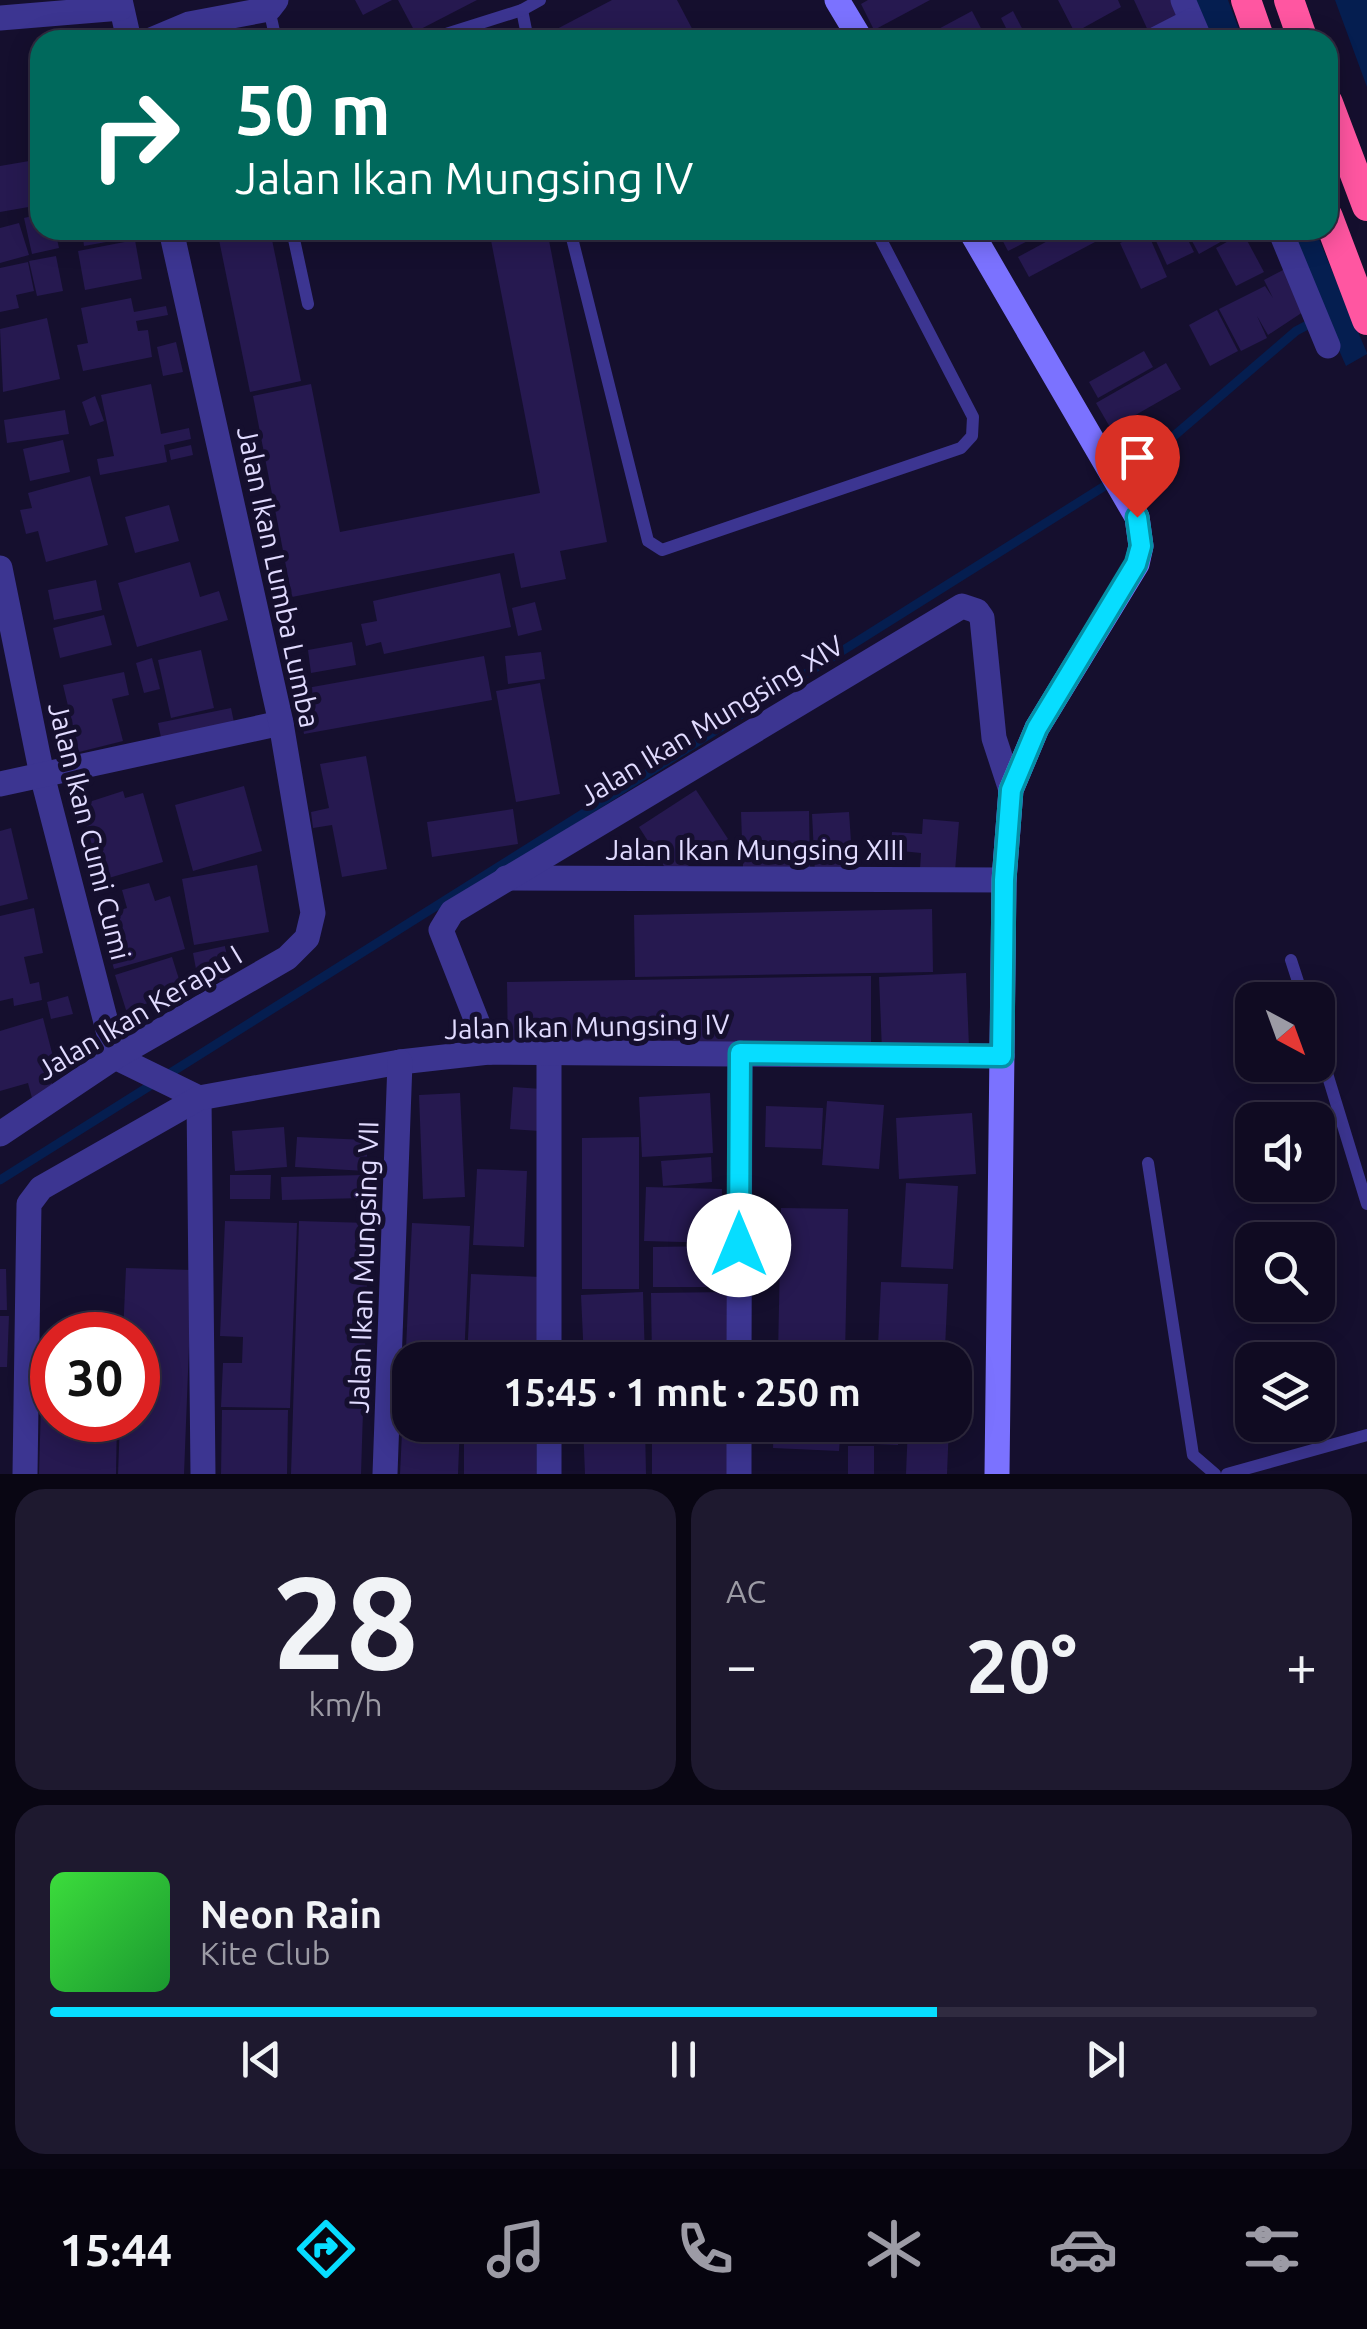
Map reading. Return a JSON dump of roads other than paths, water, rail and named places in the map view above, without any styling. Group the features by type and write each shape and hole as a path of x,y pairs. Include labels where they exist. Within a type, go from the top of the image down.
{"highway":[{"path":"1246,0 1256,30"},
{"path":"1289,0 1300,30"},
{"path":"1338,129 1367,206"},
{"path":"1337,240 1367,320"}],"street":[{"path":"837,0 855,30"},
{"path":"0,18 121,4 127,30"},
{"path":"175,30 272,4"},
{"name":"Jalan Ikan Lumba Lumba","path":"174,240 281,723 313,912 307,938"},
{"path":"976,240 1137,517 1141,546 1136,564 1037,728 1011,790 1004,880 997,1474"},
{"path":"1284,240 1322,331"},
{"name":"Jalan Ikan Cumi Cumi","path":"0,568 42,775 118,1058"},
{"name":"Jalan Ikan Mungsing XIV","path":"488,1052 441,930 452,912 962,606 977,611 982,618 994,738 1011,790"},
{"path":"0,784 281,723"},
{"name":"Jalan Ikan Mungsing XIII","path":"506,878 1004,880"},
{"name":"Jalan Ikan Kerapu I","path":"0,1134 118,1058 287,958 307,938"},
{"name":"Jalan Ikan Mungsing IV","path":"12,1389 29,1204 42,1188 197,1097 400,1062 488,1052 1002,1056"},
{"path":"739,1342 740,1053"},
{"path":"549,1055 549,1342"},
{"path":"118,1058 197,1097 203,1474"},
{"name":"Jalan Ikan Mungsing VII","path":"385,1474 400,1062"},
{"path":"12,1389 25,1474"},
{"path":"549,1442 549,1474"},
{"path":"739,1442 739,1474"}],"lane":[{"path":"459,30 522,10 540,0"},
{"path":"272,4 275,30"},
{"path":"522,10 526,30"},
{"path":"294,240 308,304"},
{"path":"573,240 648,541 662,550 961,448 972,436 972,417 881,240"},
{"path":"1292,960 1299,982"},
{"path":"1330,1082 1367,1204"},
{"path":"1148,1164 1193,1455 1215,1474"},
{"path":"1227,1474 1367,1435"}],"water":[{"path":"1189,0 1367,0 1367,354 1346,366 1290,240 1338,240 1338,30 1202,30"}],"waterway":[{"path":"0,1180 1146,460 1296,331 1315,321"}]}
